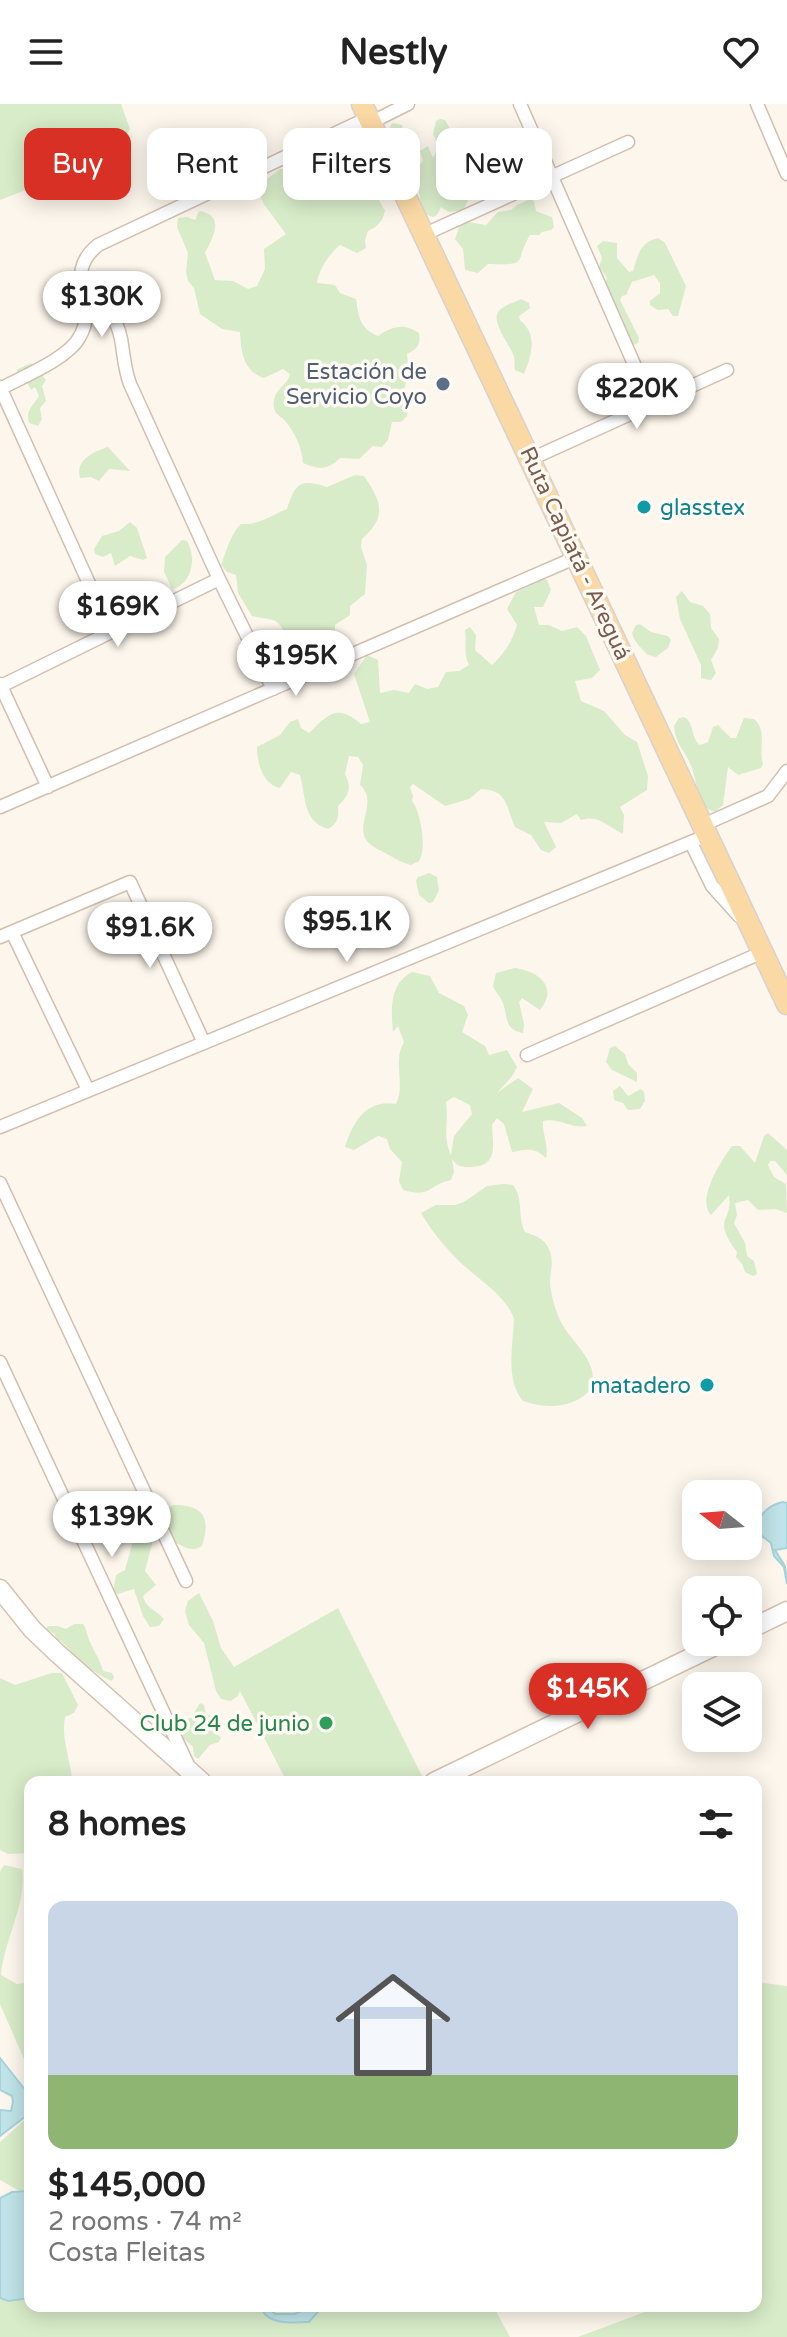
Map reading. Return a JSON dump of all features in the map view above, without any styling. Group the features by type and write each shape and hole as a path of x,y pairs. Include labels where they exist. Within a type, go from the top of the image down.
{"main road":[{"name":"Ruta Capiatá - Areguá","path":"368,114 577,557 702,836 753,930 787,1004"},
{"path":"0,1589 32,1629 56,1652 196,1776"},
{"path":"762,1623 787,1611"},
{"path":"446,1776 694,1656"}],"street":[{"path":"111,632 0,388 66,352 79,340 86,313 81,281 82,261 98,245 368,114 408,104"},
{"path":"520,104 531,128"},
{"path":"757,104 787,174"},
{"path":"628,142 552,176 652,405"},
{"path":"425,234 499,200"},
{"path":"81,281 95,290 109,312 121,338 124,368 130,384 273,689"},
{"path":"531,459 727,370"},
{"path":"0,807 577,557"},
{"path":"48,787 1,685 219,579"},
{"path":"0,1127 702,836 768,796 787,771"},
{"path":"88,1090 6,934 130,882 204,1043"},
{"path":"527,1055 763,952"},
{"path":"0,1183 186,1581"},
{"path":"0,1362 197,1776"}],"green space":[{"path":"0,104 121,104 130,128 24,128 24,191 0,200"},
{"path":"445,120 450,128 436,128 436,140 433,134 436,121"},
{"path":"393,123 402,125 402,128 390,126"},
{"path":"428,146 433,158 436,152 436,200 468,200 463,210 449,212 441,207 433,217 424,214 420,197 420,164 423,160 420,151"},
{"path":"283,169 283,200 380,200 384,214 380,223 368,231 366,248 357,253 340,245 325,262 317,283 335,285 340,293 356,299 361,321 378,336 393,328 403,327 419,333 419,344 407,354 409,372 404,390 410,397 407,416 401,422 392,422 388,440 382,447 373,446 359,459 340,458 327,467 303,463 295,436 276,413 275,396 290,374 283,369 264,378 257,375 244,360 240,332 222,329 200,314 194,288 186,272 188,253 177,227 178,218 195,220 199,211 207,213 215,222 205,253 215,280 233,281 248,289 257,286 265,269 264,249 286,234 262,200 267,200 267,179"},
{"path":"534,201 536,211 552,217 554,227 539,235 530,235 516,263 488,264 478,273 465,270 463,249 455,239 460,225 469,222 486,225 498,212 511,210 517,205"},
{"path":"658,238 665,243 686,286 678,316 673,316 668,309 658,310 650,305 650,301 660,293 660,283 654,275 632,282 620,300 639,338 638,343 630,346 619,315 603,286 607,278 599,267 602,258 597,246 603,241 617,243 617,258 629,272 633,271 643,246"},
{"path":"521,299 529,303 530,308 519,316 529,332 532,345 524,374 515,370 514,357 497,321 499,311"},
{"path":"31,363 46,380 42,386 46,401 40,408 42,419 38,426 29,423 28,415 39,396 35,387 31,390 16,370"},
{"path":"108,447 130,471 109,469 99,481 91,477 80,478 83,461"},
{"path":"355,475 364,476 375,494 379,509 375,524 362,539 361,547 367,565 365,594 350,606 350,615 335,625 341,650 334,658 320,647 313,652 306,667 279,674 259,641 262,640 270,648 281,645 286,649 291,642 276,621 252,616 238,593 236,575 227,572 221,565 227,549 241,524 260,521 287,509 300,485 311,483 327,487"},
{"path":"130,522 137,528 147,558 143,560 130,556 115,566 111,553 103,557 95,554 94,549 102,536 119,531"},
{"path":"182,540 187,541 190,547 191,570 184,582 172,589 164,572 165,557"},
{"path":"572,567 696,832 569,569"},
{"path":"539,576 547,580 551,590 543,607 534,607 539,625 549,625 562,631 577,627 586,636 600,670 592,678 575,681 581,701 604,711 625,735 637,742 648,776 647,790 620,807 624,815 623,834 598,820 581,820 577,814 561,823 544,822 556,847 549,853 541,850 531,835 515,827 505,801 496,793 481,789 469,799 445,806 413,784 410,787 412,801 420,822 423,848 419,861 411,865 376,848 365,838 363,830 367,799 360,785 363,765 358,757 349,756 345,774 348,791 338,806 336,822 328,829 309,814 300,775 291,772 280,788 265,778 257,747 280,735 290,722 298,719 301,728 309,733 322,720 334,714 346,714 361,724 370,722 354,674 367,655 378,660 380,693 394,690 409,693 415,684 427,689 438,687 446,672 459,671 469,665 465,630 470,627 476,635 475,650 492,665 507,647 517,625 507,609 516,592 533,584"},
{"path":"682,591 690,602 703,606 710,614 711,628 719,639 711,660 716,673 711,680 701,678 701,665 680,619 676,597"},
{"path":"640,624 651,632 668,636 671,640 668,648 656,657 648,655 632,633"},
{"path":"684,717 700,745 708,742 713,727 718,725 731,738 736,738 744,718 754,719 761,729 761,768 738,775 728,767 723,805 716,811 711,811 702,801 690,763 676,737 674,726 679,718"},
{"path":"429,873 437,877 439,890 433,902 429,903 419,895 416,881"},
{"path":"325,904 334,904 345,918 346,926 325,943 318,939 308,940 297,915"},
{"path":"515,968 538,977 547,987 545,1002 540,1010 522,998 519,1002 523,1033 510,1026 503,1003 493,986 496,973"},
{"path":"412,972 430,976 439,993 464,1006 468,1015 462,1032 485,1046 489,1055 507,1050 517,1067 497,1093 518,1078 533,1089 522,1112 559,1103 582,1118 587,1126 543,1121 546,1158 530,1150 512,1152 504,1124 497,1118 492,1125 492,1154 485,1164 468,1167 458,1165 452,1159 454,1172 451,1180 419,1193 403,1190 399,1181 402,1162 390,1149 387,1139 378,1136 354,1150 345,1147 362,1114 376,1105 396,1104 399,1096 399,1058 404,1042 398,1026 393,1032 392,1007 395,990","holes":["454,1097 470,1105 472,1114 454,1136 451,1155 446,1135 446,1102"]},
{"path":"615,1046 625,1054 628,1064 637,1073 637,1082 612,1070 606,1062 610,1048"},
{"path":"620,1086 628,1096 641,1089 644,1092 645,1101 640,1109 628,1110 623,1103 614,1100 613,1091"},
{"path":"768,1133 787,1150 787,1175 775,1161 770,1161 768,1165 774,1177 786,1184 787,1213 776,1209 758,1210 748,1200 735,1203 737,1215 734,1223 745,1243 747,1256 754,1261 757,1274 753,1276 745,1272 725,1232 729,1195 711,1215 706,1200 712,1180 732,1146 740,1146 755,1163 764,1136"},
{"path":"513,1185 516,1190 525,1232 542,1240 551,1253 550,1281 557,1314 592,1369 591,1389 568,1404 550,1406 523,1401 512,1373 514,1319 510,1310 497,1294 447,1249 421,1213 436,1205 464,1202 487,1186"},
{"path":"174,1505 192,1507 203,1515 205,1536 202,1546 196,1549 168,1540 153,1540 145,1571 156,1585 143,1596 164,1619 159,1626 150,1627 134,1589 118,1594 113,1592 116,1575 125,1570 134,1537 165,1508"},
{"name":"Club 24 de junio","path":"199,1593 213,1621 221,1648 234,1667 338,1608 422,1776 284,1776 240,1691 230,1701 221,1699 216,1691 204,1643 189,1625 185,1611 188,1601"},
{"path":"74,1624 83,1624 103,1671 112,1673 112,1681 83,1664 56,1639 55,1634 47,1630 47,1626 66,1629"},
{"path":"52,1673 62,1673 78,1705 74,1713 65,1717 64,1725 71,1776 24,1776 24,1853 8,1854 0,1850 0,1678 15,1685"},
{"path":"200,1703 204,1705 206,1714 214,1717 215,1731 221,1738 198,1759 194,1756 193,1747 183,1738 182,1719 191,1718"},
{"path":"4,1865 22,1869 21,1896 1,1975 17,1984 24,1983 24,2059 0,2004 0,1872"},
{"path":"762,1983 787,1986 787,2337 578,2337 645,2312 762,2312"},
{"path":"24,2120 23,2193 0,2180 0,2142"},
{"path":"24,2226 24,2312 496,2312 510,2337 0,2337 0,2244"}],"water":[{"path":"787,1503 787,1548 775,1550 785,1566 787,1584 784,1567 774,1556 771,1543 762,1536 762,1517 772,1506"},
{"path":"0,2058 24,2088 24,2118 0,2136 0,2110 11,2111 13,2102 12,2096 0,2090"},
{"path":"24,2191 24,2299 8,2301 0,2298 0,2198 12,2192"},
{"path":"264,2312 318,2312 309,2322 280,2322"}],"place":[{"name":"Estación de Servicio Coyo","path":"443,384"},
{"name":"glasstex","path":"644,507"},
{"name":"matadero","path":"707,1385"},
{"name":"Club 24 de junio","path":"326,1723"}]}
